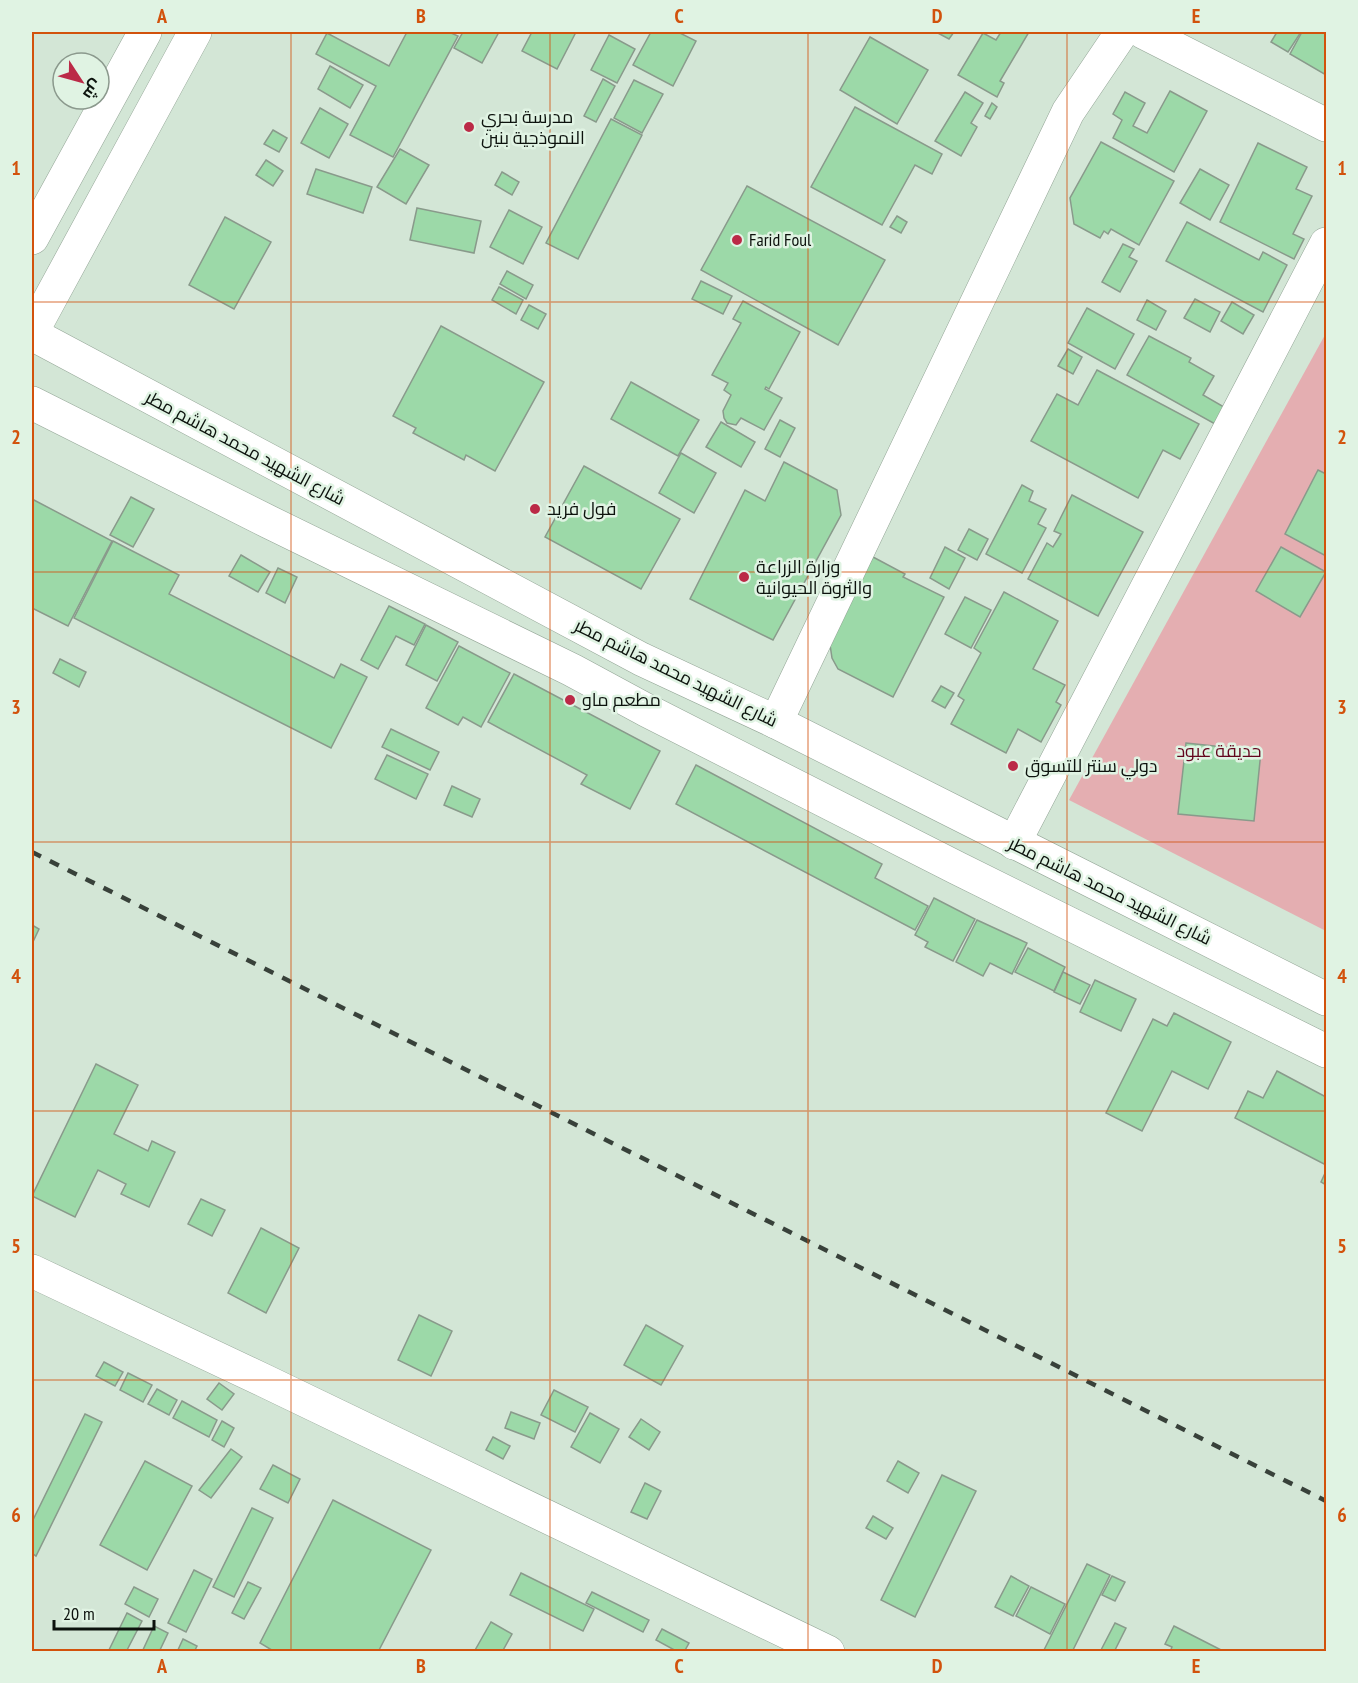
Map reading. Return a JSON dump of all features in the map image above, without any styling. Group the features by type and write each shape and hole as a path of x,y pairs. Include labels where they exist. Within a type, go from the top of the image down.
{"street":[{"path":"32,238 145,32"},
{"path":"32,333 195,32"},
{"path":"776,722 1068,112 1122,32"},
{"path":"1143,32 1326,125"},
{"path":"1014,843 1326,244"},
{"name":"شارع الشهيد محمد هاشم مطر","path":"32,333 641,659 776,722 1326,999"},
{"path":"32,403 572,670 947,863 1326,1051"},
{"path":"32,1271 828,1652"}],"green space":[{"name":"حديقة عبود","path":"1326,333 1326,931 1069,800"}],"building":[{"path":"407,32 449,32 458,36 393,157 350,135 376,86 316,54 327,33 389,66"},
{"path":"463,32 499,32 482,63 454,48"},
{"path":"532,32 576,32 557,69 522,51"},
{"path":"651,32 678,32 696,41 673,86 633,65"},
{"path":"936,32 954,32 949,39"},
{"path":"1001,32 1029,32 1000,81 1004,83 997,97 958,75 983,33 996,40"},
{"path":"1277,32 1301,32 1288,52 1271,42"},
{"path":"1302,32 1326,32 1326,75 1290,54"},
{"path":"609,35 635,49 617,83 591,70"},
{"path":"870,37 928,70 897,124 840,90"},
{"path":"330,66 363,85 350,108 318,89"},
{"path":"603,79 615,86 596,122 584,116"},
{"path":"634,80 663,94 642,133 614,118"},
{"path":"1170,91 1207,111 1174,172 1113,138 1122,120 1113,114 1125,92 1145,103 1133,126 1147,133"},
{"path":"965,92 983,103 971,123 977,127 961,156 935,141"},
{"path":"992,103 997,107 990,119 985,116"},
{"path":"855,107 942,154 932,174 915,165 882,225 811,187"},
{"path":"320,108 348,124 329,158 301,143"},
{"path":"611,119 642,135 578,259 546,243"},
{"path":"273,130 287,138 279,152 264,144"},
{"path":"1101,142 1174,181 1139,245 1111,229 1108,234 1104,231 1100,238 1074,224 1070,198"},
{"path":"1258,143 1307,167 1296,189 1312,196 1293,234 1304,239 1294,259 1220,222"},
{"path":"400,149 429,165 406,204 377,187"},
{"path":"266,160 283,171 273,186 256,175"},
{"path":"316,169 372,187 363,213 307,194"},
{"path":"1200,169 1229,185 1210,220 1180,203"},
{"path":"502,172 519,182 512,195 495,185"},
{"path":"747,186 885,260 838,345 701,270"},
{"path":"417,208 481,221 474,253 410,240"},
{"path":"509,210 542,227 523,264 490,247"},
{"path":"897,216 907,222 901,233 890,227"},
{"path":"225,217 271,242 234,309 189,285"},
{"path":"1187,222 1259,260 1263,252 1287,265 1263,312 1166,261"},
{"path":"1123,244 1134,249 1129,257 1137,261 1120,292 1102,282"},
{"path":"507,271 533,285 526,299 500,284"},
{"path":"701,281 732,296 723,314 692,299"},
{"path":"499,287 523,300 516,314 492,300"},
{"path":"1195,299 1220,312 1210,332 1184,318"},
{"path":"1147,300 1166,311 1156,330 1137,320"},
{"path":"743,301 800,332 769,389 766,387 765,389 782,398 764,430 741,418 736,425 727,423 723,411 731,395 724,390 728,383 712,375 741,323 733,319"},
{"path":"1232,302 1254,315 1243,334 1221,321"},
{"path":"529,305 546,314 538,329 521,320"},
{"path":"1087,308 1134,334 1115,369 1068,343"},
{"path":"441,326 544,382 495,471 466,455 464,460 413,433 416,428 393,416"},
{"path":"1149,336 1191,358 1189,362 1214,376 1203,395 1224,407 1215,424 1127,375"},
{"path":"1068,349 1082,357 1073,374 1058,366"},
{"path":"1097,370 1199,424 1180,459 1163,450 1138,498 1031,441 1057,394 1078,405"},
{"path":"631,382 699,420 678,456 611,419"},
{"path":"780,420 795,428 780,457 765,449"},
{"path":"721,422 755,442 741,467 706,447"},
{"path":"681,453 716,473 694,513 659,493"},
{"path":"784,462 837,490 841,515 773,640 690,599 745,490 765,501"},
{"path":"584,466 680,519 641,589 545,537"},
{"path":"1318,470 1326,474 1326,556 1285,534"},
{"path":"1022,485 1033,491 1029,501 1046,509 1038,524 1046,528 1022,573 986,554"},
{"path":"1072,495 1143,532 1098,616 1028,579 1047,543 1053,547 1061,534 1054,531"},
{"path":"131,497 154,509 133,547 110,535"},
{"path":"32,499 112,541 68,626 32,608"},
{"path":"969,529 988,539 977,560 958,550"},
{"path":"113,541 179,575 169,594 334,678 341,664 367,677 331,748 74,618"},
{"path":"945,547 965,558 949,589 930,578"},
{"path":"1281,547 1326,572 1300,617 1256,591"},
{"path":"241,555 270,572 258,592 229,576"},
{"path":"873,557 905,574 903,577 944,597 893,697 838,669 832,658 829,638"},
{"path":"278,568 297,577 285,603 266,593"},
{"path":"1004,592 1058,621 1033,669 1065,685 1056,702 1061,705 1041,742 1018,729 1006,753 951,724 964,700 958,696 981,653 974,648"},
{"path":"965,597 991,610 971,648 945,634"},
{"path":"389,606 425,624 414,645 396,636 378,669 361,660"},
{"path":"426,625 458,642 437,681 406,665"},
{"path":"459,646 510,673 481,727 463,717 458,725 426,708"},
{"path":"60,659 86,672 79,687 53,673"},
{"path":"514,674 660,751 630,809 581,784 587,775 488,722"},
{"path":"941,686 954,693 945,708 932,701"},
{"path":"391,729 439,752 430,770 382,747"},
{"path":"1186,743 1261,751 1254,821 1178,814"},
{"path":"387,755 428,774 416,799 375,779"},
{"path":"696,765 882,864 875,878 928,906 915,930 676,804"},
{"path":"452,786 480,799 472,817 444,805"},
{"path":"934,898 975,919 953,961 925,947 928,942 915,935"},
{"path":"977,920 1027,943 1012,974 990,963 983,976 956,962"},
{"path":"32,925 39,929 32,944"},
{"path":"1028,948 1065,967 1054,991 1015,972"},
{"path":"1063,972 1090,985 1080,1004 1054,992"},
{"path":"1095,980 1136,999 1121,1031 1080,1012"},
{"path":"1174,1013 1231,1042 1208,1089 1172,1071 1142,1131 1106,1113 1153,1019 1167,1026"},
{"path":"96,1064 138,1085 114,1134 148,1151 152,1141 175,1152 149,1207 121,1194 126,1184 98,1170 75,1217 32,1196"},
{"path":"1277,1071 1326,1097 1326,1165 1235,1118 1248,1091 1263,1098"},
{"path":"1326,1171 1326,1185 1321,1182"},
{"path":"201,1199 225,1210 212,1236 188,1224"},
{"path":"261,1228 299,1248 266,1313 228,1293"},
{"path":"419,1315 452,1331 431,1376 398,1360"},
{"path":"646,1325 683,1346 661,1385 624,1365"},
{"path":"104,1362 123,1372 115,1386 96,1376"},
{"path":"128,1373 152,1385 143,1402 120,1390"},
{"path":"219,1383 234,1394 222,1410 207,1399"},
{"path":"157,1389 177,1400 169,1415 148,1404"},
{"path":"554,1390 588,1407 575,1432 541,1415"},
{"path":"182,1401 217,1420 209,1437 173,1418"},
{"path":"511,1412 540,1423 534,1439 505,1428"},
{"path":"590,1413 619,1429 600,1463 571,1447"},
{"path":"85,1414 102,1422 36,1556 32,1553 32,1522"},
{"path":"641,1419 660,1432 649,1450 629,1437"},
{"path":"222,1421 234,1428 224,1447 212,1440"},
{"path":"493,1437 510,1446 503,1459 486,1450"},
{"path":"231,1449 242,1457 211,1498 199,1490"},
{"path":"145,1461 192,1486 147,1570 100,1545"},
{"path":"898,1461 919,1473 908,1493 887,1481"},
{"path":"273,1465 300,1479 288,1503 260,1489"},
{"path":"942,1475 976,1491 915,1617 881,1600"},
{"path":"645,1483 661,1491 647,1519 631,1512"},
{"path":"333,1500 431,1550 378,1652 275,1652 260,1643"},
{"path":"252,1508 273,1518 234,1597 213,1587"},
{"path":"873,1516 893,1528 886,1539 866,1528"},
{"path":"1087,1564 1110,1575 1072,1652 1043,1652"},
{"path":"194,1570 212,1579 186,1632 168,1623"},
{"path":"521,1573 594,1609 583,1631 510,1595"},
{"path":"1011,1576 1029,1586 1013,1616 995,1607"},
{"path":"1112,1576 1125,1582 1115,1601 1102,1595"},
{"path":"248,1582 261,1588 244,1619 232,1613"},
{"path":"134,1587 158,1599 149,1617 125,1604"},
{"path":"1031,1587 1065,1604 1050,1634 1016,1616"},
{"path":"592,1592 649,1620 643,1632 586,1603"},
{"path":"127,1613 142,1621 126,1652 108,1652"},
{"path":"491,1622 512,1634 502,1652 474,1652"},
{"path":"1115,1623 1126,1628 1114,1652 1100,1652"},
{"path":"154,1626 168,1633 159,1652 142,1652"},
{"path":"1174,1626 1225,1652 1170,1652 1172,1647 1165,1644"},
{"path":"662,1629 689,1643 684,1652 678,1652 656,1640"},
{"path":"183,1639 197,1646 194,1652 177,1652"}],"railway":[{"path":"32,852 1326,1501"}],"place":[{"name":"مدرسة بحري النموذجية بنين","path":"469,127"},
{"name":"Farid Foul","path":"737,240"},
{"name":"فول فريد","path":"535,509"},
{"name":"وزارة الزراعة والثروة الحيوانية","path":"744,577"},
{"name":"مطعم ماو","path":"570,700"},
{"name":"دولي سنتر للتسوق","path":"1013,766"}]}
